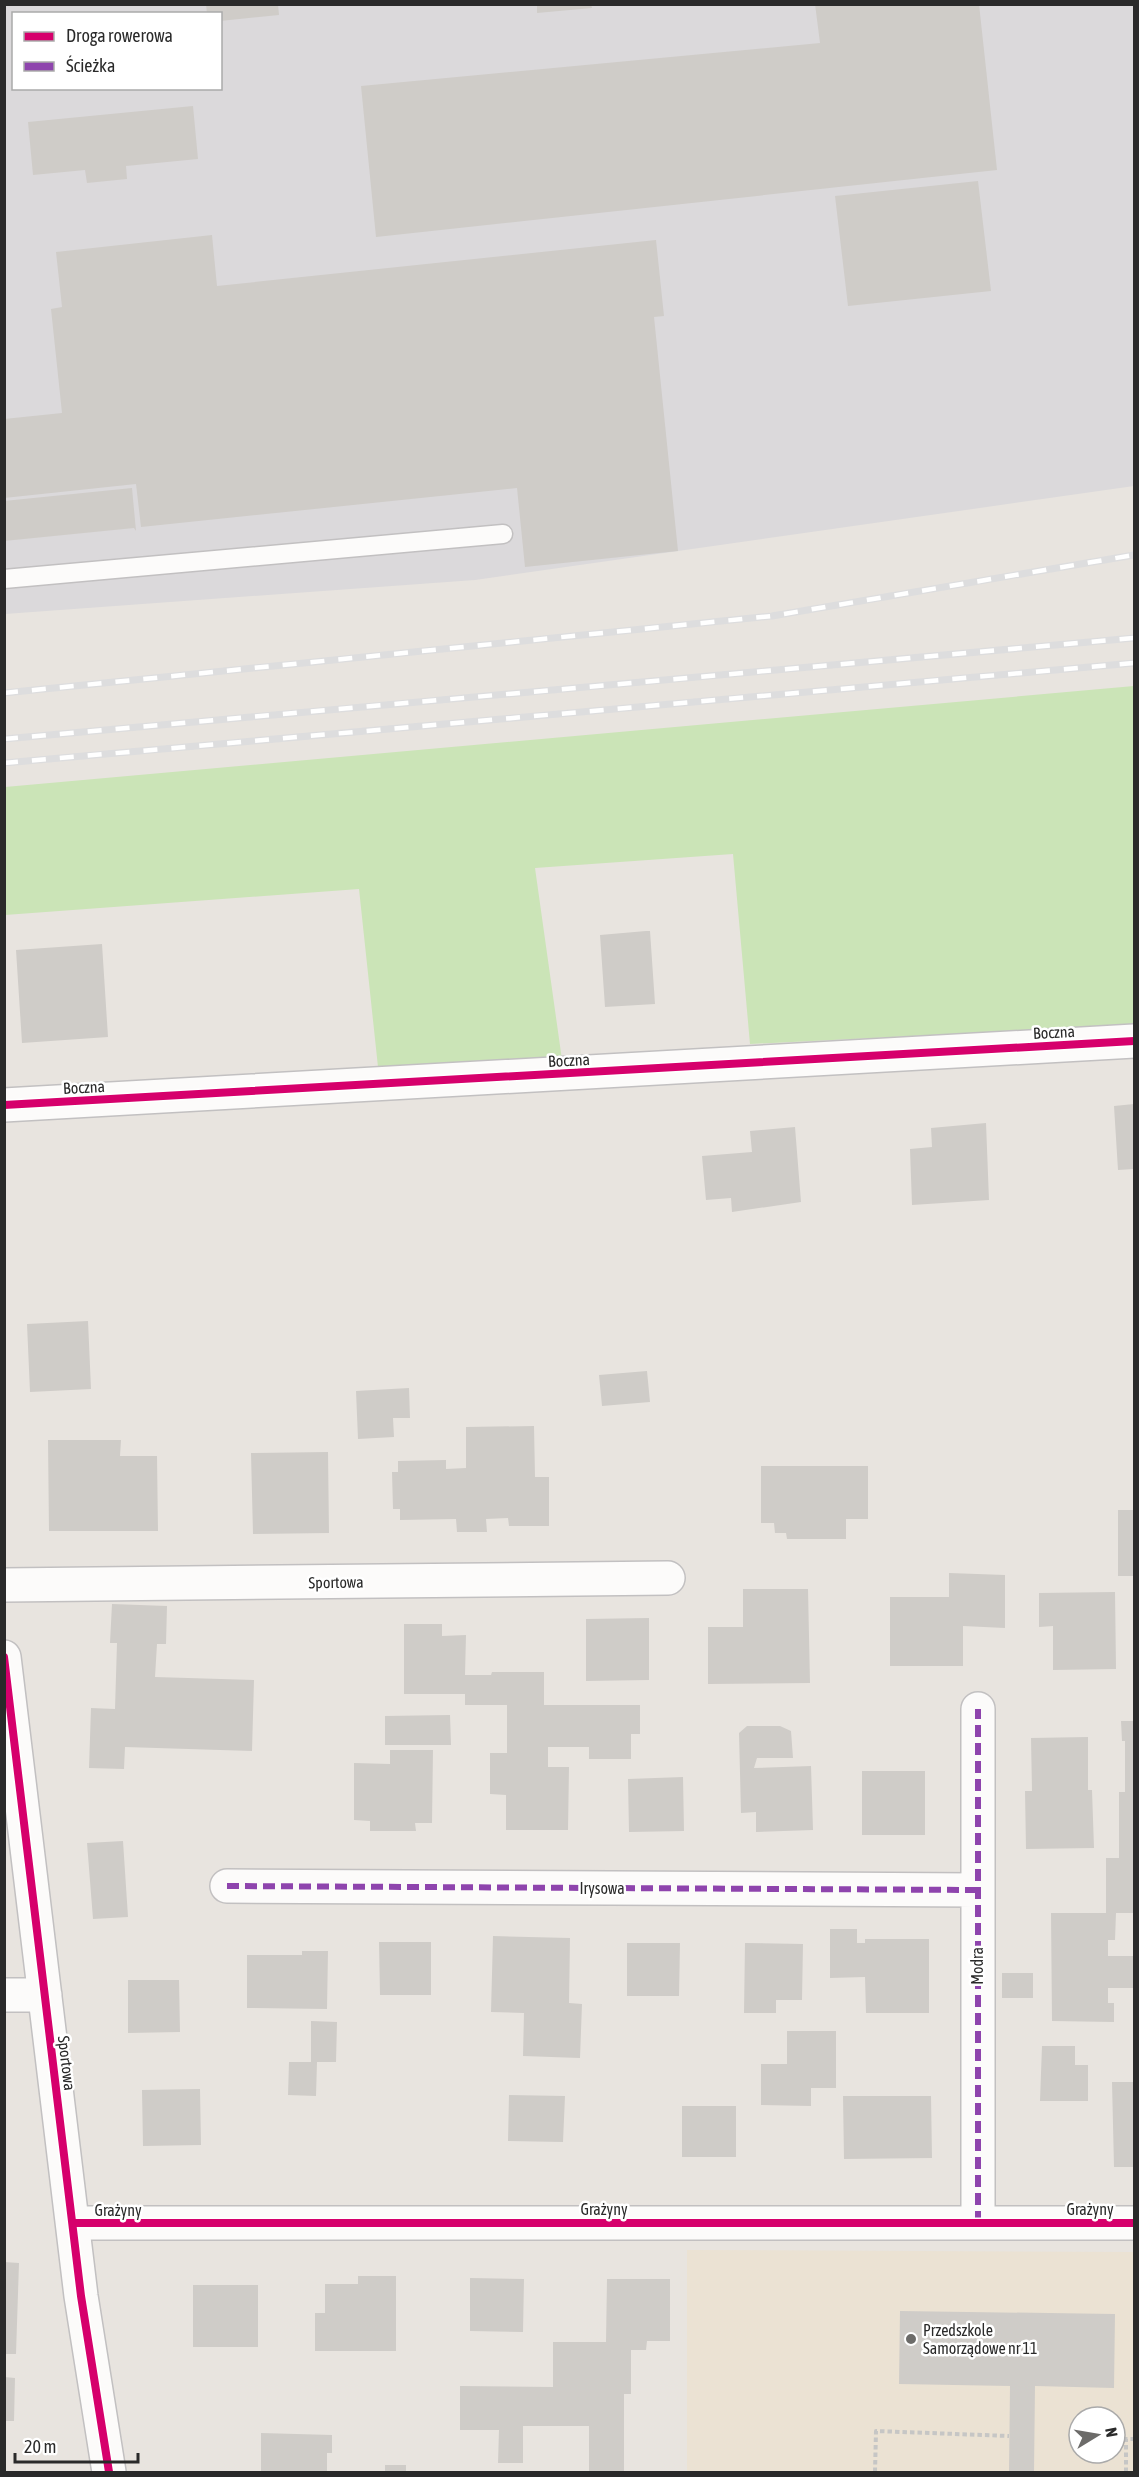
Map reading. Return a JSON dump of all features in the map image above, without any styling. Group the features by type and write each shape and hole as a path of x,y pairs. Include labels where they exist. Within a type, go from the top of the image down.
{"street":[{"name":"Boczna","path":"4,1105 1134,1041"},
{"name":"Sportowa","path":"4,1585 668,1578"},
{"name":"Sportowa","path":"4,1657 81,2296 109,2472"},
{"name":"Modra","path":"978,1709 976,1890 978,2223"},
{"name":"Irysowa","path":"227,1886 976,1890"},
{"path":"4,1995 45,1995"},
{"name":"Grażyny","path":"73,2223 1134,2223"}],"lane":[{"path":"4,579 503,534"}],"path":[{"path":"875,2472 876,2431 1009,2436"},
{"path":"1126,2472 1126,2439 1134,2439"}],"shaded area":[{"path":"5,5 1134,5 1134,486 475,580 5,614"},
{"name":"Przedszkole Samorządowe nr 11","path":"687,2250 1134,2252 1134,2472 687,2472"}],"green space":[{"path":"1134,686 1134,1025 750,1044 733,854 535,868 562,1060 378,1067 359,889 5,915 5,787"}],"building":[{"path":"206,4 278,4 279,15 222,21 222,12 207,12"},
{"path":"537,4 591,4 592,8 537,13"},
{"path":"815,4 979,4 997,170 376,237 361,86 820,43"},
{"path":"193,106 198,159 126,166 127,179 87,183 85,170 33,175 28,122"},
{"path":"978,181 991,291 848,306 835,196"},
{"path":"212,235 217,286 656,240 664,316 654,317 678,551 525,567 517,488 141,527 136,484 4,498 4,419 62,413 51,309 62,307 56,252"},
{"path":"132,488 136,531 134,528 4,541 4,501"},
{"path":"650,931 655,1004 605,1007 600,935"},
{"path":"102,944 108,1037 22,1043 16,950"},
{"path":"1134,1104 1134,1169 1118,1170 1114,1106"},
{"path":"986,1123 989,1200 912,1205 910,1149 932,1147 931,1128"},
{"path":"795,1127 801,1202 732,1212 731,1198 706,1200 702,1156 752,1152 750,1131"},
{"path":"88,1321 91,1389 30,1392 27,1324"},
{"path":"647,1371 650,1402 602,1406 599,1375"},
{"path":"409,1388 410,1418 393,1418 394,1437 358,1439 356,1391"},
{"path":"534,1426 535,1477 549,1477 549,1526 509,1526 508,1518 486,1519 487,1532 457,1532 456,1519 400,1520 400,1509 393,1509 392,1472 398,1472 398,1461 446,1460 446,1469 466,1468 466,1427"},
{"path":"48,1440 121,1440 120,1456 157,1456 158,1531 49,1531"},
{"path":"328,1452 329,1533 253,1534 251,1453"},
{"path":"761,1466 868,1466 868,1519 846,1519 846,1539 787,1539 786,1533 775,1533 774,1523 761,1523"},
{"path":"1118,1510 1134,1510 1134,1576 1118,1576"},
{"path":"949,1573 1005,1575 1005,1628 963,1626 963,1666 890,1666 890,1597 949,1597"},
{"path":"743,1589 808,1589 810,1683 708,1684 708,1627 743,1627"},
{"path":"1115,1592 1116,1669 1053,1670 1053,1626 1039,1627 1039,1593"},
{"path":"112,1604 167,1606 166,1644 157,1644 155,1677 254,1680 252,1751 125,1747 124,1769 89,1768 91,1708 115,1709 117,1643 110,1643"},
{"path":"649,1618 649,1680 586,1681 586,1619"},
{"path":"404,1624 442,1624 442,1636 466,1635 465,1675 491,1675 492,1672 544,1672 544,1705 640,1705 640,1734 631,1734 631,1759 589,1759 589,1747 548,1747 548,1767 569,1767 568,1830 506,1830 506,1795 490,1794 490,1753 507,1753 507,1705 465,1705 465,1694 404,1694"},
{"path":"450,1715 451,1745 385,1745 385,1716"},
{"path":"1121,1721 1134,1721 1134,1913 1116,1913 1115,1940 1108,1940 1108,1956 1134,1956 1134,1988 1108,1988 1108,2003 1114,2003 1114,2022 1052,2021 1051,1913 1106,1913 1106,1858 1119,1858 1119,1792 1125,1792 1125,1741 1122,1741"},
{"path":"747,1726 780,1726 791,1731 793,1758 757,1758 754,1768 811,1766 813,1830 756,1832 756,1812 741,1813 739,1733"},
{"path":"1088,1737 1088,1790 1092,1790 1094,1848 1026,1849 1025,1791 1032,1791 1031,1738"},
{"path":"390,1750 433,1750 432,1823 415,1823 416,1831 370,1831 370,1821 354,1820 354,1763 390,1764"},
{"path":"862,1771 925,1771 925,1835 862,1835"},
{"path":"683,1777 684,1831 629,1832 628,1779"},
{"path":"123,1841 128,1917 93,1919 87,1843"},
{"path":"830,1929 857,1929 857,1943 865,1943 865,1939 929,1939 929,2013 866,2013 865,1977 830,1978"},
{"path":"493,1936 570,1938 569,2003 582,2004 580,2058 523,2056 524,2013 491,2012"},
{"path":"379,1942 431,1942 431,1995 380,1995"},
{"path":"627,1943 680,1943 679,1996 627,1996"},
{"path":"745,1943 803,1944 802,2000 776,2000 776,2013 744,2013"},
{"path":"302,1951 328,1951 327,2009 247,2008 247,1955 302,1955"},
{"path":"1002,1973 1033,1973 1033,1998 1002,1998"},
{"path":"128,1980 179,1980 180,2032 128,2033"},
{"path":"311,2021 337,2022 336,2062 317,2062 316,2096 288,2095 289,2062 311,2062"},
{"path":"787,2031 836,2031 836,2088 811,2088 811,2106 761,2105 761,2064 787,2064"},
{"path":"1042,2046 1075,2046 1075,2065 1088,2065 1088,2101 1040,2101"},
{"path":"1112,2082 1134,2082 1134,2167 1114,2167"},
{"path":"200,2089 201,2145 143,2146 142,2090"},
{"path":"509,2095 565,2096 563,2142 508,2141"},
{"path":"843,2096 931,2096 932,2158 844,2159"},
{"path":"682,2106 736,2106 736,2157 682,2157"},
{"path":"4,2262 19,2263 16,2354 4,2354"},
{"path":"358,2276 396,2276 396,2351 315,2351 315,2313 325,2313 325,2284 358,2284"},
{"path":"470,2278 524,2279 523,2332 470,2331"},
{"path":"607,2279 670,2279 670,2341 647,2341 646,2350 631,2350 631,2394 624,2394 624,2472 589,2472 589,2426 523,2426 523,2463 498,2463 499,2430 460,2430 460,2386 553,2387 553,2342 606,2342"},
{"path":"193,2285 258,2285 258,2347 193,2347"},
{"path":"900,2311 1115,2314 1114,2388 1035,2386 1034,2472 1009,2472 1010,2386 899,2384"},
{"path":"4,2377 15,2378 14,2421 4,2421"},
{"path":"261,2433 332,2435 332,2453 327,2453 327,2472 261,2472"},
{"path":"385,2465 406,2465 406,2472 385,2472"}],"railway":[{"path":"4,693 772,616 1134,555"},
{"path":"4,739 1134,638"},
{"path":"4,763 1134,663"}],"marked path":[{"path":"978,1709 978,2223"},
{"path":"227,1886 976,1890"}],"cycle path":[{"path":"4,1105 1134,1041"},
{"path":"4,1657 81,2296 109,2472"},
{"path":"73,2223 1134,2223"}],"place":[{"name":"Przedszkole Samorządowe nr 11","path":"911,2339"}]}
